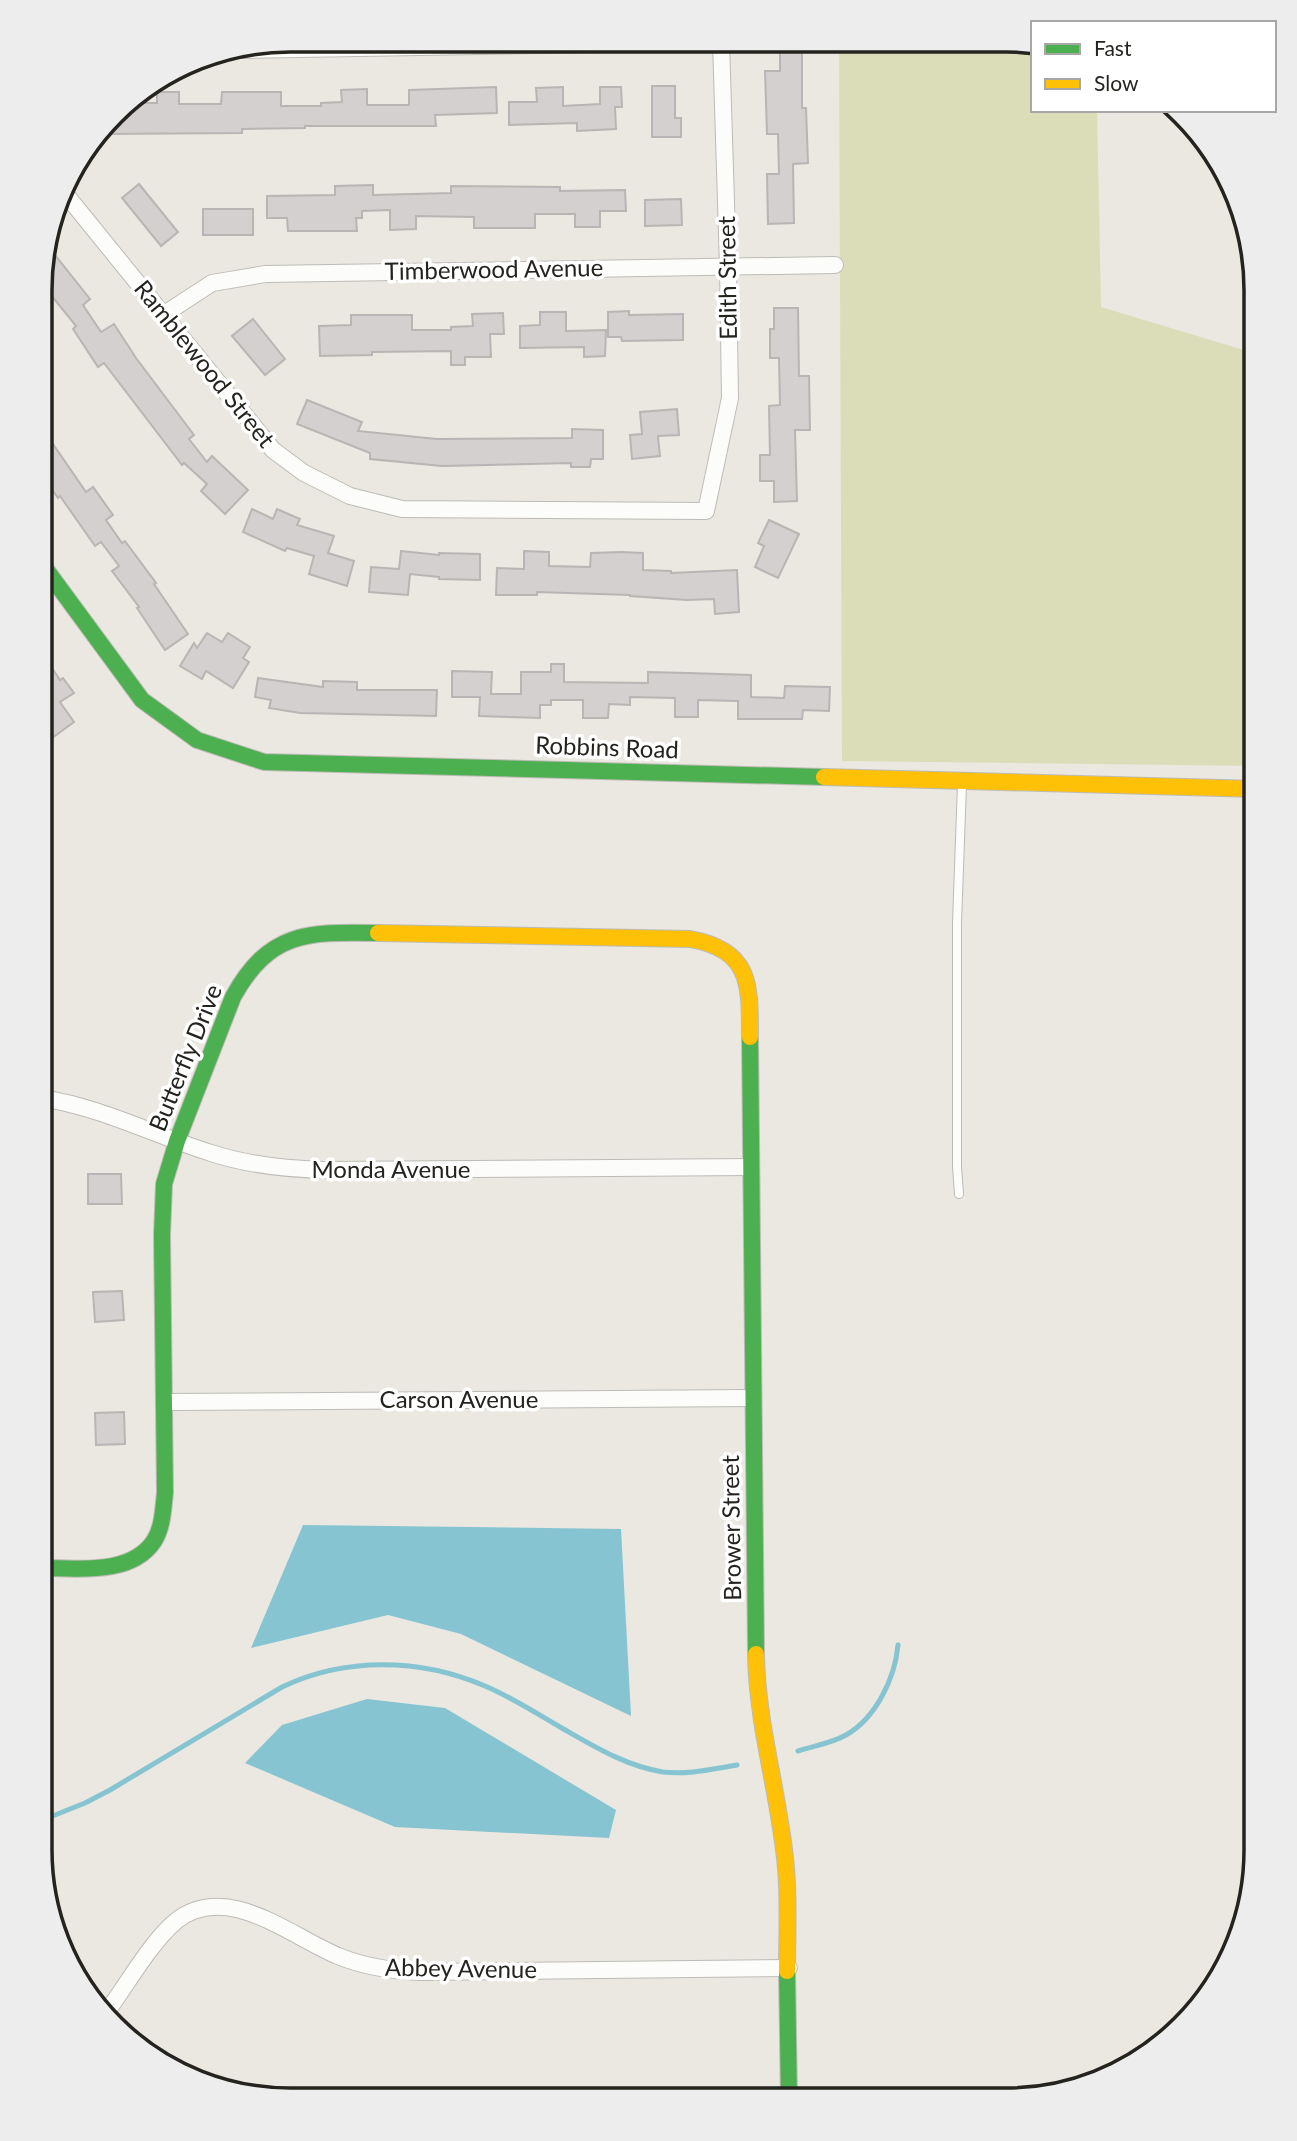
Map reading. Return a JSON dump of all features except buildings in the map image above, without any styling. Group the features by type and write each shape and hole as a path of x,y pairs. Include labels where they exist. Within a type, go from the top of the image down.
{"street":[{"name":"Edith Street","path":"706,511 730,398 721,52"},
{"name":"Ramblewood Street","path":"71,201 273,450 304,473 350,496 402,509 706,511"},
{"name":"Timberwood Avenue","path":"163,315 212,283 265,274 835,265"},
{"name":"Robbins Road","path":"52,578 142,700 197,740 264,762 1244,789"},
{"name":"Butterfly Drive","path":"52,1568 117,1566 139,1555 155,1540 161,1528 165,1505 162,1216 166,1175 233,997 242,980 267,953 299,936 324,932 690,939 715,944 734,957"},
{"name":"Brower Street","path":"734,957 744,971 750,995 758,1696 786,1868 789,2088"},
{"name":"Monda Avenue","path":"52,1100 89,1108 237,1161 299,1170 751,1167"},
{"name":"Carson Avenue","path":"164,1402 753,1398"},
{"name":"Abbey Avenue","path":"111,2006 167,1930 183,1917 216,1907 250,1913 336,1955 386,1969 421,1972 789,1968"}],"lane":[{"path":"959,1194 957,923 962,781"}],"green space":[{"path":"839,52 1006,52 1031,54 1031,112 1097,112 1101,307 1244,350 1244,766 842,761"}],"water":[{"path":"303,1525 621,1529 631,1716 461,1634 388,1615 251,1648"},
{"path":"367,1699 445,1708 616,1810 609,1838 395,1827 245,1763 282,1725"}],"waterway":[{"path":"798,1751 841,1738 857,1728 882,1696 893,1671 898,1645"},
{"path":"52,1816 110,1790 282,1687 306,1677 357,1666 409,1666 460,1677 504,1695 609,1754 649,1769 682,1773 737,1765"}],"traffic: fast":[{"path":"52,578 142,700 197,740 264,762 824,777"},
{"path":"52,1568 102,1568 132,1560 154,1541 159,1530 165,1493 162,1235 164,1184 177,1141 233,997 247,975 277,947 312,935 378,933"},
{"path":"750,1037 756,1654"},
{"path":"787,1971 789,2088"}],"traffic: slow":[{"path":"824,777 1244,789"},
{"path":"378,933 690,939 710,944 725,951 743,972 749,1001 750,1037"},
{"path":"756,1654 760,1708 786,1868 787,1971"}]}
